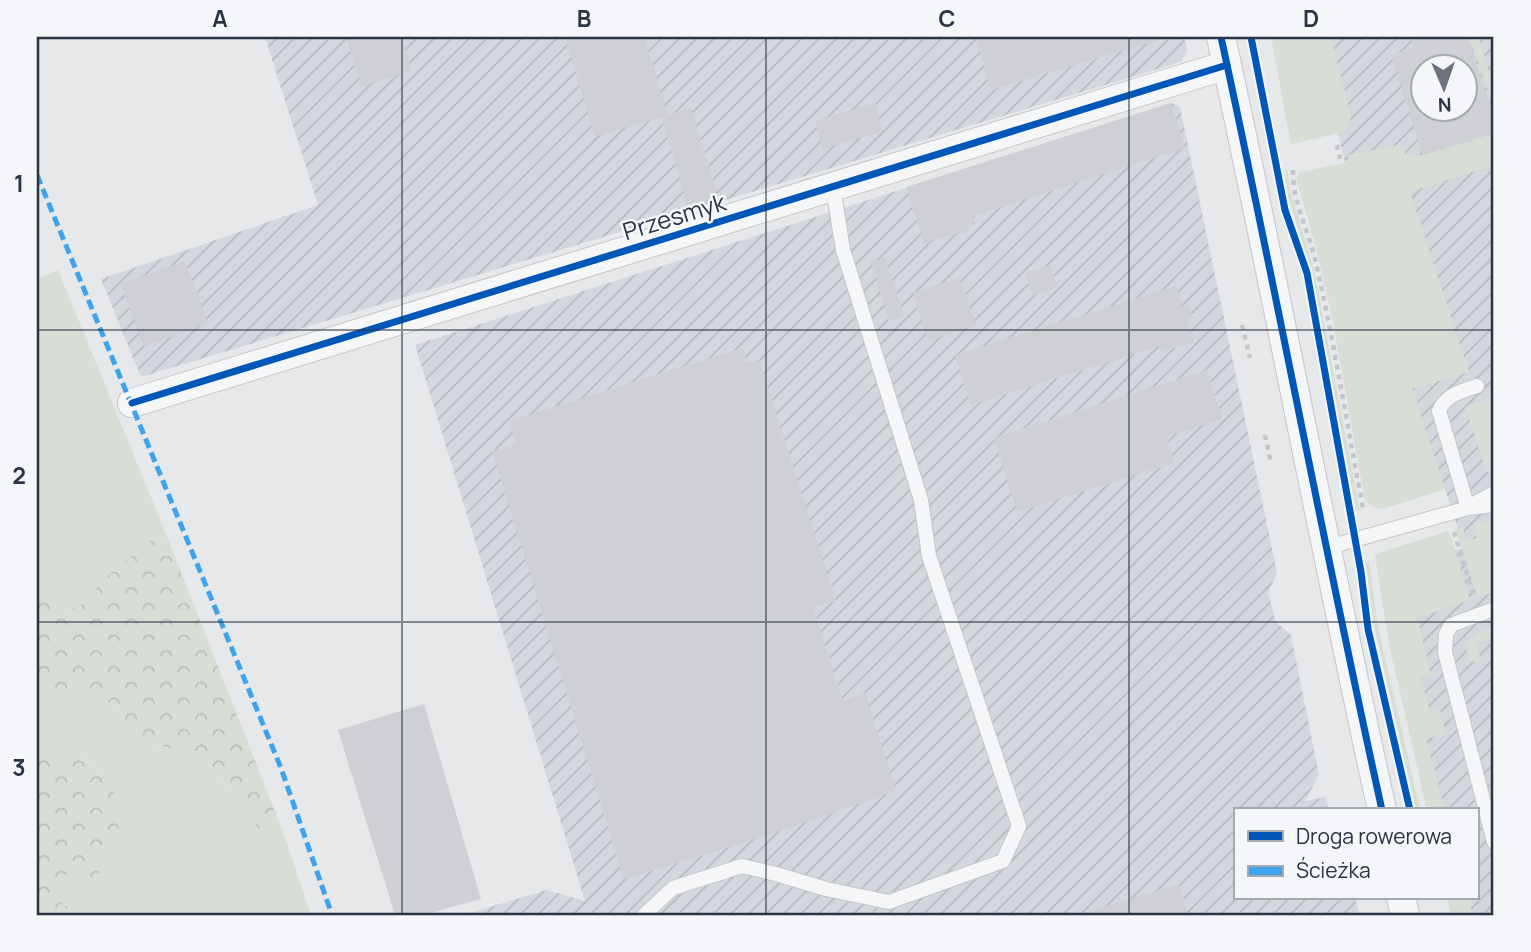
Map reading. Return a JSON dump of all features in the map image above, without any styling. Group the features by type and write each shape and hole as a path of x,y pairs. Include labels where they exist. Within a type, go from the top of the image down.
{"street":[{"path":"1221,37 1284,336 1325,548 1382,808"},
{"name":"Przesmyk","path":"132,403 1227,65"}],"lane":[{"path":"644,915 673,888 742,866 826,889 889,902 1003,861 1019,826 929,556 921,500 843,250 833,187"},
{"path":"1468,508 1439,411 1452,396 1477,386"},
{"path":"1468,508 1494,493"},
{"path":"1325,548 1468,508 1494,505"},
{"path":"1494,609 1451,625 1446,634 1445,652 1494,842"}],"path":[{"path":"1337,145 1340,159"},
{"path":"1293,170 1295,192 1325,305 1363,508"},
{"path":"1242,325 1250,358"},
{"path":"1265,435 1271,463"},
{"path":"1453,530 1479,613"}],"shaded area":[{"path":"265,37 1184,37 1187,50 1181,61 1171,65 141,377 101,279 318,205"},
{"path":"1315,37 1494,37 1494,915 1461,915 1458,900 1478,900 1478,808 1439,808 1388,573 1464,547 1412,389 1345,163"},
{"path":"1171,103 1180,107 1277,573 1268,593 1276,622 1291,635 1319,775 1305,801 1325,797 1328,808 1234,808 1234,900 1356,900 1360,915 463,915 547,890 585,901 415,345"}],"green space":[{"path":"1271,37 1331,37 1351,116 1348,128 1339,133 1291,144"},
{"path":"1469,37 1478,37 1494,87 1494,107 1478,62 1478,52 1474,52"},
{"path":"1494,134 1494,165 1410,192 1469,372 1412,389 1445,489 1377,509 1365,501 1333,322 1316,247 1296,179 1300,172 1345,163 1344,161 1349,160 1348,155 1399,145 1407,156 1423,155"},
{"path":"1287,168 1291,193 1314,270 1360,511 1356,510 1310,269 1288,196"},
{"path":"58,270 164,529 104,579 79,607 59,611 37,575 37,279"},
{"path":"1494,397 1494,470 1489,473 1486,471 1465,407"},
{"path":"1494,518 1494,592 1478,598 1455,528 1463,528 1467,541 1477,538 1473,525"},
{"path":"164,529 283,832 258,828 230,790 198,754 146,743 107,700 47,686 37,673 37,575 59,611 79,607 104,579"},
{"path":"1449,531 1470,600 1417,618 1431,675 1421,678 1430,712 1440,709 1446,734 1426,739 1444,808 1427,808 1389,644 1375,554"},
{"path":"1369,561 1378,627 1420,808 1416,808 1373,620 1366,563"},
{"path":"1494,625 1494,638 1476,643 1482,664 1471,661 1468,643 1476,634"},
{"path":"37,673 47,686 107,700 146,743 198,754 230,790 258,828 283,832 311,915 85,915 82,906 64,906 52,888 63,873 96,881 119,833 113,781 79,756 58,762 37,750"},
{"path":"37,750 58,762 78,756 113,781 119,833 96,881 63,874 53,888 64,906 83,906 85,915 37,915"},
{"path":"1447,900 1469,900 1473,915 1451,915"}],"building":[{"path":"346,37 402,37 412,70 361,87"},
{"path":"565,37 644,37 668,115 691,108 719,199 689,209 661,117 595,137"},
{"path":"987,37 1169,37 991,90 976,40"},
{"path":"1411,37 1468,37 1473,52 1408,52 1408,108 1391,55 1414,48"},
{"path":"1478,69 1494,119 1494,133 1423,155 1412,122 1478,122"},
{"path":"875,103 883,131 823,149 815,121"},
{"path":"1171,103 1185,148 973,216 976,224 969,226 970,230 924,243 906,187"},
{"path":"885,258 904,316 889,321 871,262"},
{"path":"185,261 208,323 144,347 121,284"},
{"path":"1050,265 1057,287 1033,295 1025,273"},
{"path":"960,277 976,325 928,341 913,293"},
{"path":"1176,286 1183,307 1189,305 1193,318 1187,320 1194,342 1161,352 1160,346 971,405 955,355"},
{"path":"742,348 747,363 759,360 836,601 813,607 843,701 865,692 896,791 759,838 624,879 492,451 516,444 509,421"},
{"path":"1207,370 1222,419 1166,437 1174,463 1017,512 994,438"},
{"path":"424,704 481,899 423,915 395,915 338,730"},
{"path":"1179,884 1188,915 1079,915"}],"marked path":[{"path":"37,175 281,768 332,915"}],"cycle path":[{"path":"1221,37 1382,808"},
{"path":"1251,37 1285,210 1307,273 1361,572 1368,629 1410,808"},
{"path":"132,403 1227,65"}]}
